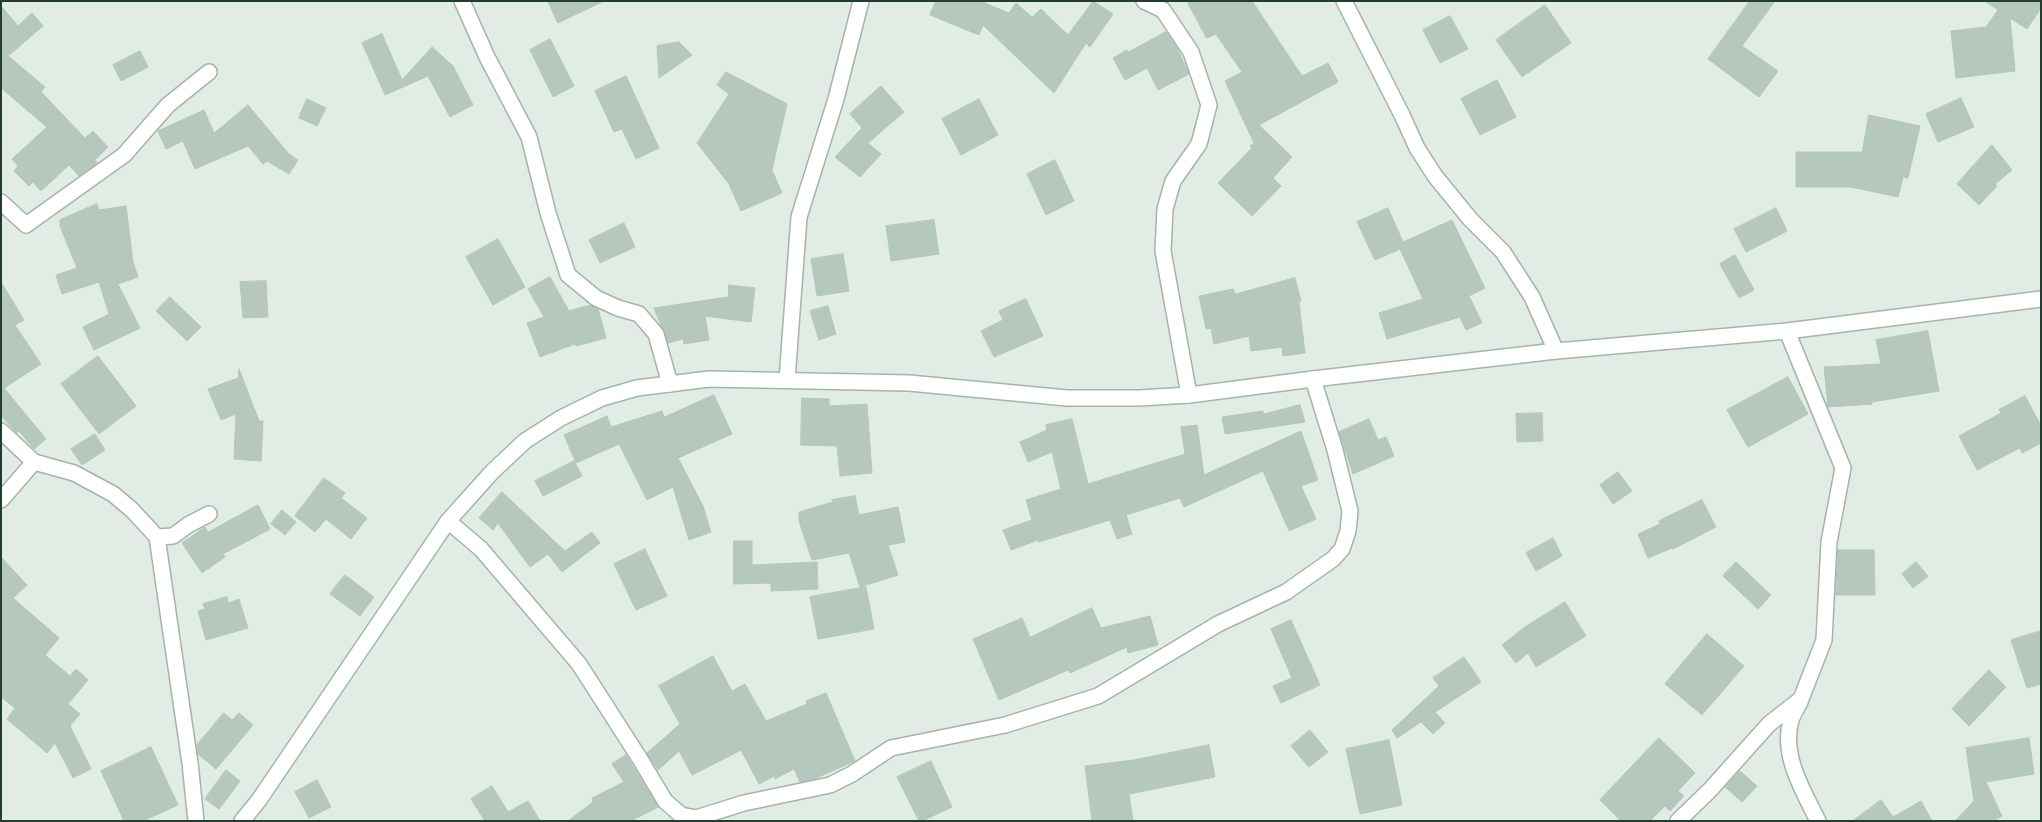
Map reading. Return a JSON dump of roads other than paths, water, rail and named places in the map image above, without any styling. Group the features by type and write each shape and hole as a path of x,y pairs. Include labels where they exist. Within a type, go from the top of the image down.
{"street":[{"path":"462,1 487,57 529,137 548,213 568,275 596,298 618,308 639,314 656,334 670,384"},
{"path":"787,380 799,217 836,100 861,1"},
{"path":"1144,1 1163,10 1191,52 1209,105 1199,144 1173,181 1165,209 1163,251 1189,395"},
{"path":"1344,1 1402,115 1416,148 1435,176 1470,219 1503,252 1532,297 1556,351"},
{"path":"1,202 26,225 124,155 168,105 209,72"},
{"path":"242,821 259,800 448,521 493,471 525,441 562,418 602,398 637,388 709,379 909,383 1067,398 1139,398 1189,395 1313,378 1556,351 1787,331 2041,299"},
{"path":"1787,331 1843,468 1829,542 1824,640 1791,720 1788,741 1793,770 1818,821"},
{"path":"448,521 481,549 579,664 665,801 680,815 696,818 744,803 830,785 852,774 891,748 1005,726 1098,696 1218,624 1286,592 1333,559 1342,549 1348,531 1350,511 1335,450 1313,378"},
{"path":"1,431 34,462 74,473 113,494 132,510 157,536 190,763 196,821"},
{"path":"1,500 34,462"},
{"path":"157,536 173,536 188,525 209,514"},
{"path":"1678,821 1710,790 1769,724 1801,698"}]}
